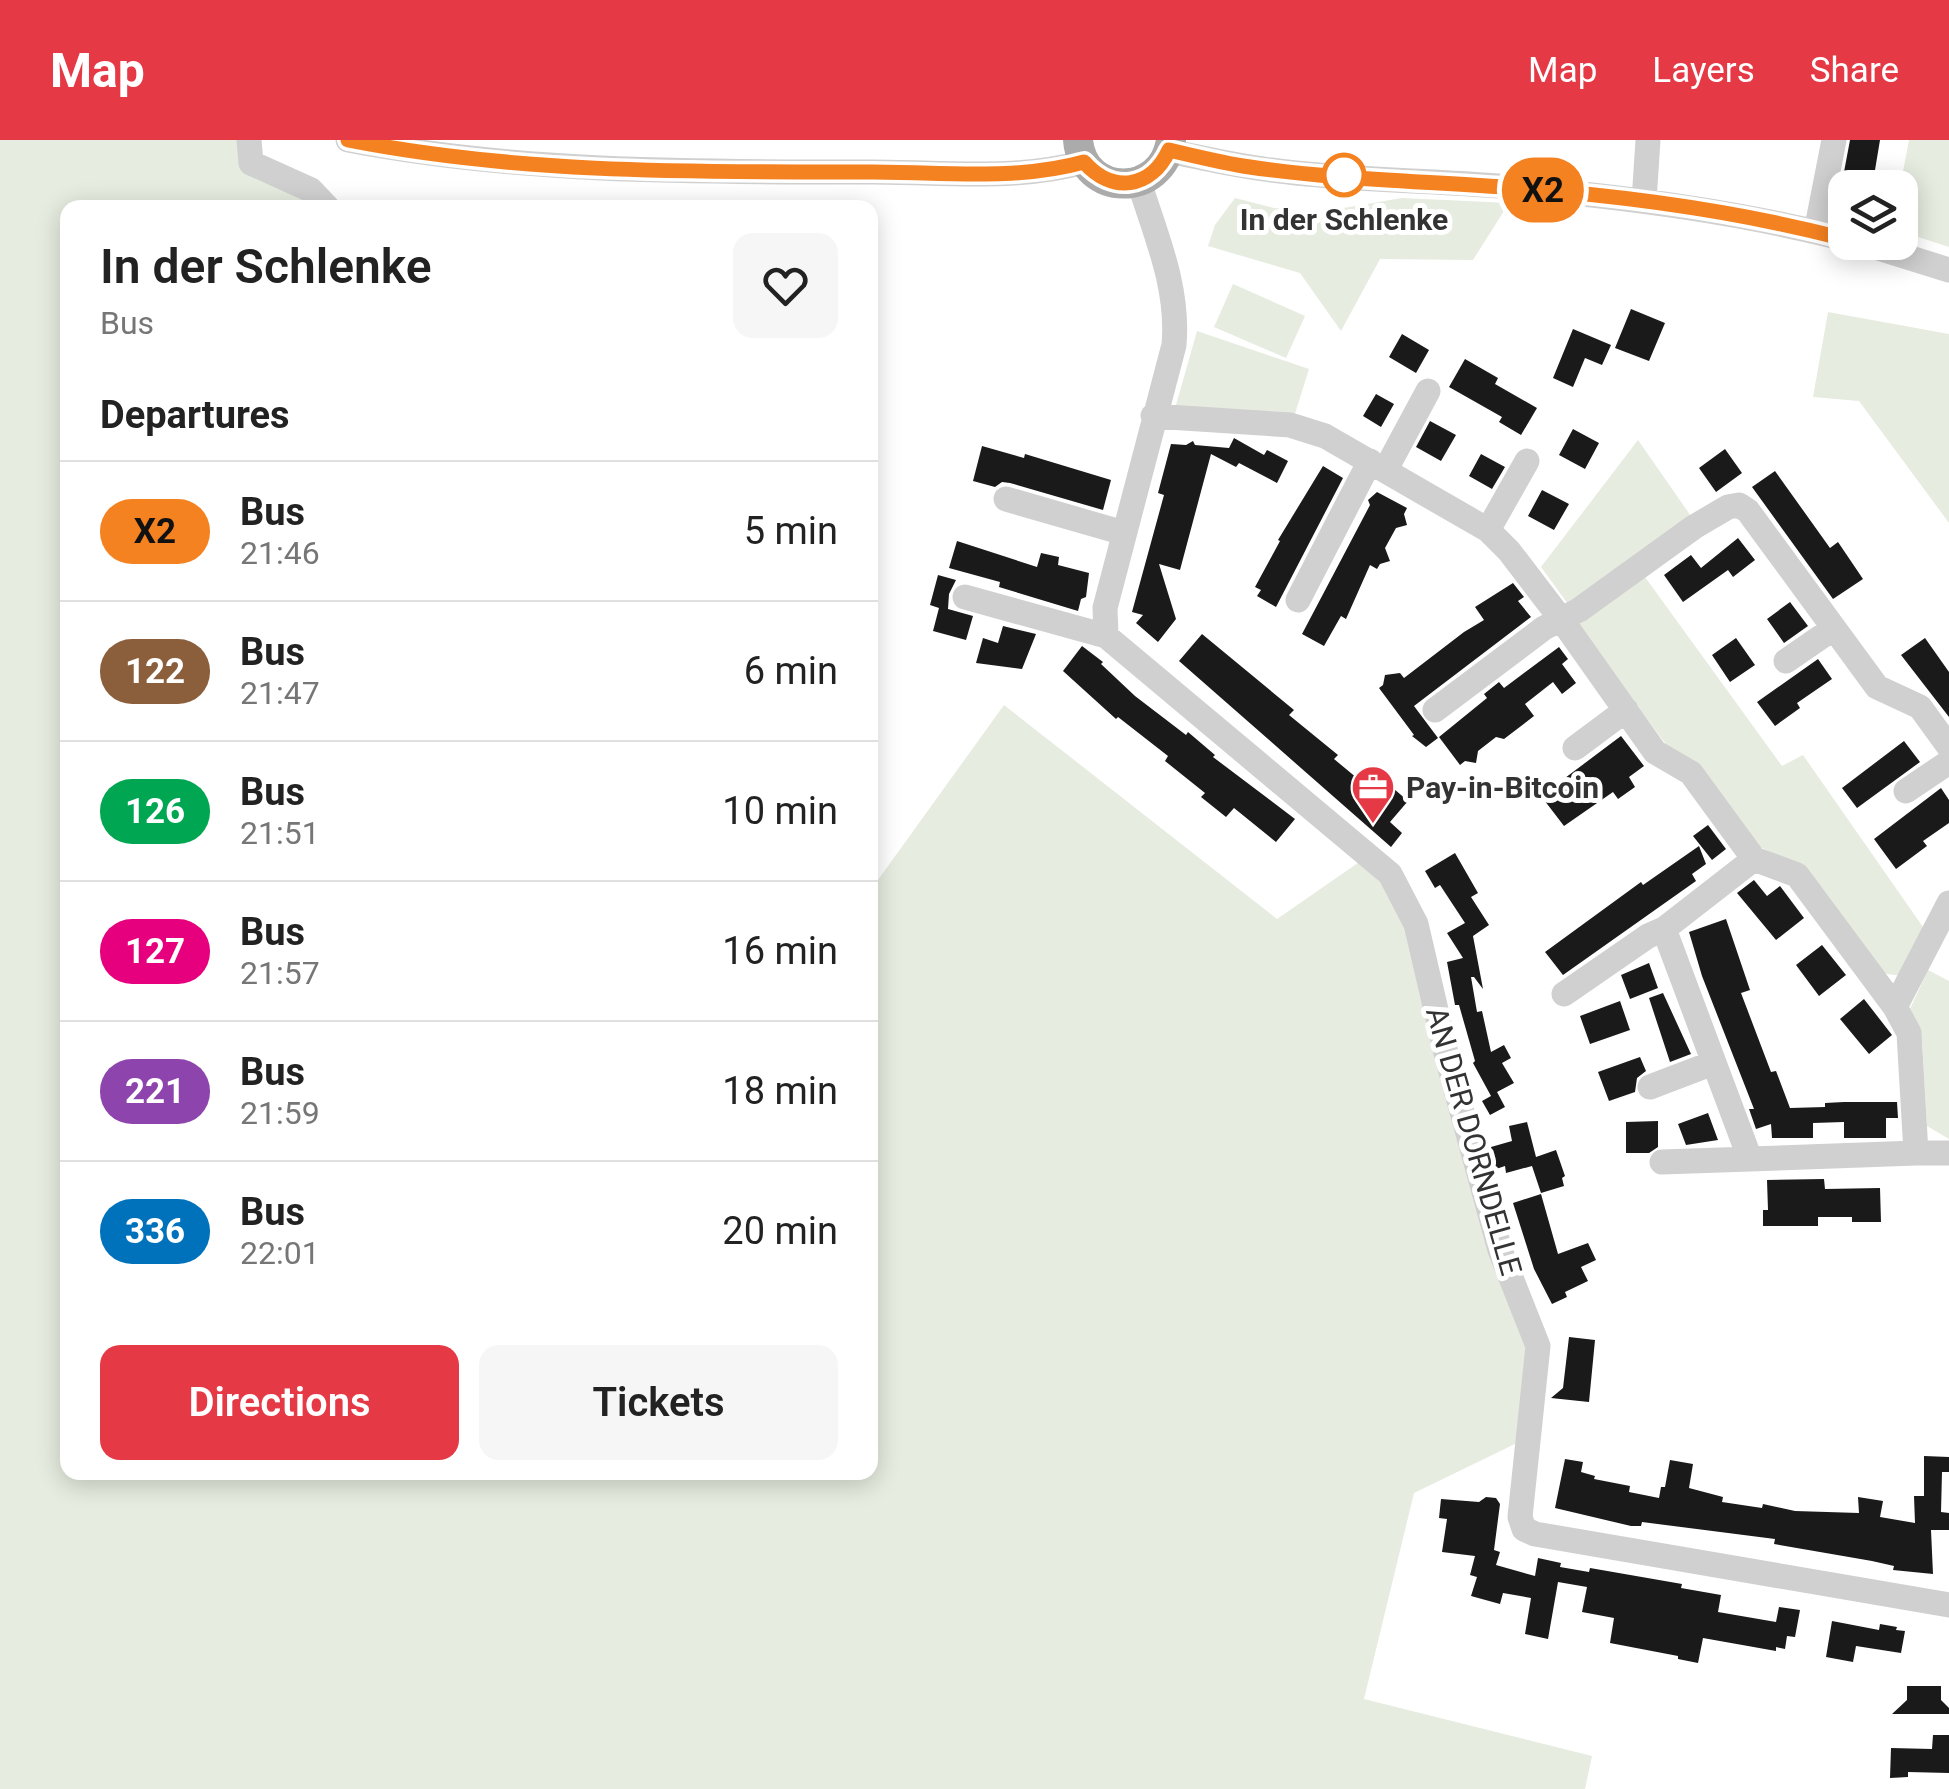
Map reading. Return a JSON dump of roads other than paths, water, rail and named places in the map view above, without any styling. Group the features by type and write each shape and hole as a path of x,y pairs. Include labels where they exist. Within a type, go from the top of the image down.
{"main road":[{"path":"1081,151 1094,174 1124,185 1152,175 1170,145"}],"street":[{"path":"249,140 251,164 311,190 320,200"},
{"path":"348,140 484,159 685,172 1057,170 1081,151"},
{"path":"1644,200 1648,140"},
{"path":"1816,232 1834,140"},
{"path":"1170,145 1241,166 1644,200 1828,235"},
{"path":"1106,636 1105,608 1174,345 1176,322 1173,291 1139,182"},
{"path":"1917,260 1949,270"},
{"path":"1298,600 1378,465 1428,391"},
{"path":"1154,416 1290,425 1325,436 1488,530 1561,619 1655,752 1691,774 1754,859 1797,875 1895,1007 1910,1033 1916,1152"},
{"path":"1488,530 1527,462"},
{"path":"1006,499 1124,533"},
{"path":"1435,710 1544,628 1579,610 1694,528 1738,505 1748,511 1877,686 1920,708 1949,747"},
{"name":"AN DER DORNDELLE","path":"965,596 1106,636 1390,874 1416,924 1446,1053 1500,1250 1538,1346 1520,1516 1524,1529 1549,1537 1949,1606"},
{"path":"1786,661 1834,628"},
{"path":"1575,748 1626,710"},
{"path":"1906,792 1949,762"},
{"path":"1564,994 1664,929 1754,859"},
{"path":"1895,1007 1949,903"},
{"path":"1664,929 1750,1159"},
{"path":"1650,1087 1714,1063"},
{"path":"1662,1162 1949,1153"}],"place":[{"name":"In der Schlenke","path":"1344,175"},
{"name":"Pay-in-Bitcoin","path":"1373,825"}]}
